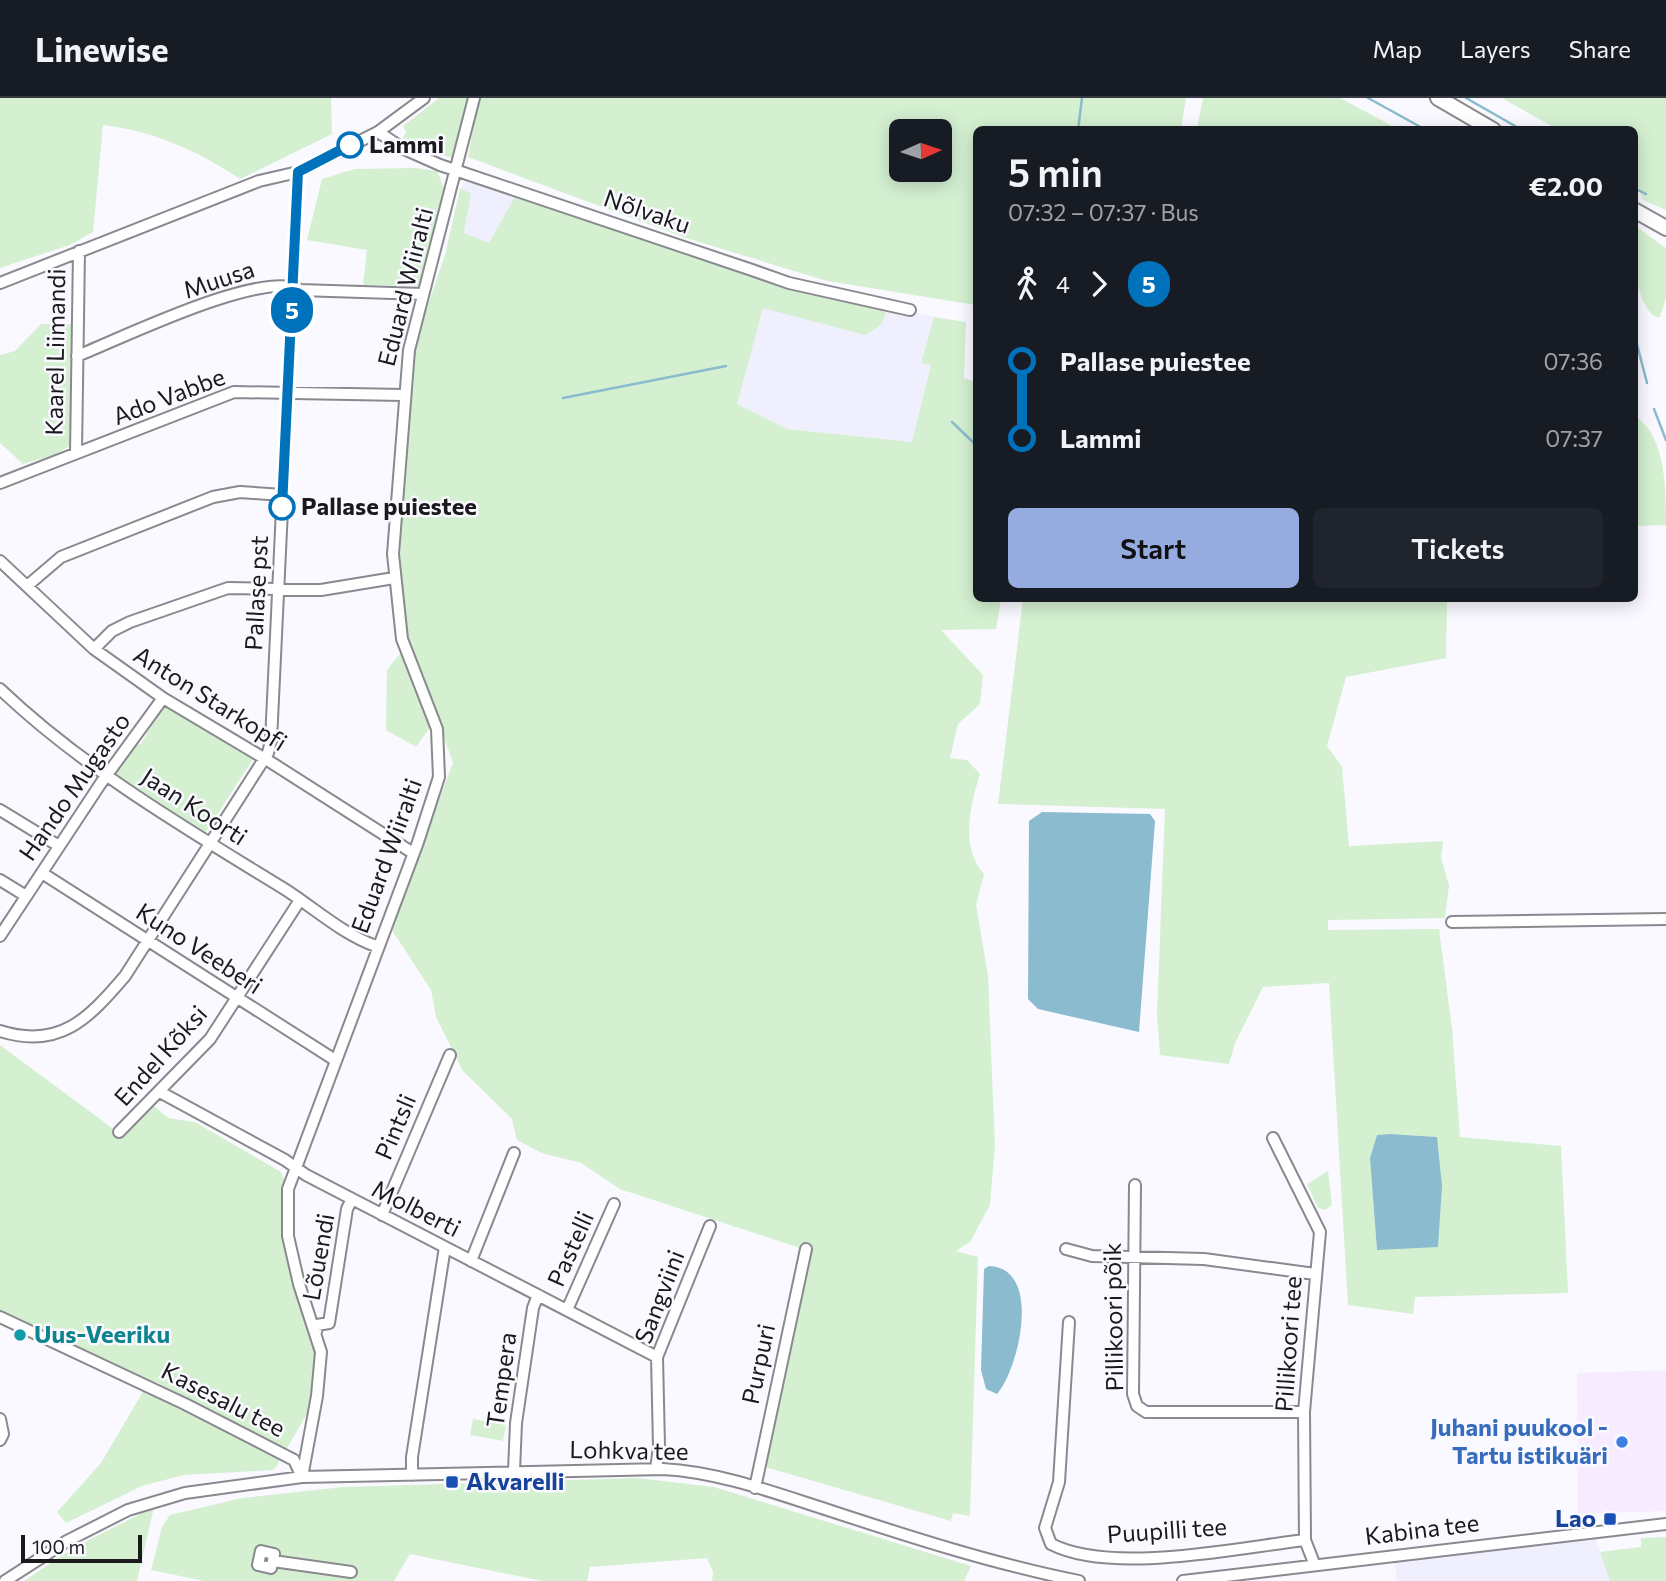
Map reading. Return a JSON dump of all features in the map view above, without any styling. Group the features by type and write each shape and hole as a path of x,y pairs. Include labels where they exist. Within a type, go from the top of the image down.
{"main road":[{"path":"1438,98 1486,126"},
{"path":"1638,212 1666,228"}],"street":[{"path":"0,283 259,181 298,172 378,132 424,98"},
{"name":"Eduard Wiiralti","path":"316,1332 299,1284 288,1236 288,1189 436,788 439,746 431,711 402,639 394,578 403,395 409,350 474,98"},
{"name":"Nõlvaku","path":"378,132 422,158 789,282 910,310"},
{"name":"Pallase pst","path":"0,1031 43,1037 75,1028 125,976 265,759 271,741 298,172"},
{"name":"Kaarel Liimandi","path":"76,453 79,251"},
{"name":"Muusa","path":"77,356 245,289 293,286 300,289 423,294"},
{"name":"Ado Vabbe","path":"0,483 234,393 403,395"},
{"path":"27,586 61,557 213,497 240,492 283,495"},
{"name":"Anton Starkopfi","path":"0,561 94,649 163,698 413,853"},
{"path":"94,649 112,631 130,622 228,588 321,590 394,578"},
{"name":"Jaan Koorti","path":"0,689 42,729 107,775 211,844 376,946"},
{"name":"Hando Mugasto","path":"0,936 107,775 163,698"},
{"path":"0,810 59,846"},
{"name":"Kuno Veeberi","path":"42,873 334,1060"},
{"path":"0,880 26,897"},
{"name":"Endel Kõksi","path":"120,1132 210,1039 300,900"},
{"path":"1452,922 1666,919"},
{"name":"Pintsli","path":"382,1215 450,1055"},
{"name":"Molberti","path":"160,1092 382,1215 657,1357"},
{"name":"Pillikoori tee","path":"1273,1138 1320,1232 1304,1412 1305,1540 1314,1563"},
{"path":"471,1261 514,1153"},
{"name":"Pillikoori põik","path":"1135,1185 1133,1394 1137,1406 1146,1412 1304,1412"},
{"name":"Lõuendi","path":"302,1477 320,1369 317,1325 329,1323 347,1209 352,1199"},
{"name":"Pastelli","path":"567,1310 614,1204"},
{"name":"Sangviini","path":"656,1469 659,1447 657,1357 710,1226"},
{"path":"412,1475 412,1457 445,1247"},
{"name":"Purpuri","path":"755,1488 806,1249"},
{"path":"1066,1250 1092,1256 1204,1259 1315,1274"},
{"name":"Tempera","path":"514,1471 516,1423 533,1308 538,1295"},
{"name":"Kasesalu tee","path":"0,1317 186,1404 295,1460 302,1477"},
{"name":"Puupilli tee","path":"1069,1322 1059,1482 1045,1528 1051,1544 1083,1555 1123,1559 1305,1540"},
{"path":"0,1419 3,1434 0,1440"},
{"name":"Lohkva tee","path":"5,1581 67,1541 149,1502 185,1493 302,1477 656,1469 697,1472 1025,1569"},
{"name":"Kabina tee","path":"1183,1581 1314,1563 1666,1524"},
{"path":"273,1561 351,1572"},
{"path":"1019,1581 1025,1569 1079,1581"}],"shaded area":[{"path":"474,178 517,193 489,243 464,234 471,193 460,189 465,182"},
{"path":"884,305 934,317 921,362 931,364 913,442 787,429 737,404 763,307 865,335"},
{"name":"Juhani puukool - Tartu istikuäri","path":"1666,1370 1666,1511 1578,1514 1577,1373"},
{"path":"1595,1537 1610,1581 1397,1581 1394,1560 1444,1558 1491,1549"}],"green space":[{"path":"0,98 331,98 332,134 240,179 192,151 158,137 103,125 93,232 70,245 0,268"},
{"path":"439,98 468,98 452,158 401,141 406,132 403,126"},
{"path":"479,98 1186,98 1181,126 973,126 973,305 827,281 683,237 468,157"},
{"path":"1203,98 1340,98 1392,126 1198,126"},
{"path":"1502,98 1666,98 1666,210 1643,200 1638,186 1638,126 1552,126"},
{"path":"415,168 437,171 444,188 419,286 363,285 367,250 307,240 322,179 355,169"},
{"path":"460,189 471,193 464,233 489,243 517,193 773,279 884,305 884,320 865,335 763,308 737,404 787,429 912,442 931,365 921,363 934,317 966,322 964,378 973,381 973,602 1000,602 996,629 941,630 983,675 980,704 958,724 950,758 967,760 980,774 969,826 972,851 984,874 976,905 988,976 995,1146 990,1205 970,1242 956,1251 978,1257 970,1516 953,1513 951,1521 762,1466 811,1245 803,1249 620,1189 581,1163 542,1153 517,1140 512,1119 463,1071 436,1017 431,990 390,927 453,763 437,718 416,747 386,730 387,670 406,646 410,652 400,564 404,444 412,352 445,255"},
{"path":"1638,228 1666,248 1666,298 1660,317 1648,310 1639,288"},
{"path":"41,324 71,324 70,446 54,455 23,464 0,443 0,355 15,351"},
{"path":"1638,418 1652,436 1662,464 1666,525 1638,526"},
{"path":"1023,602 1447,602 1446,658 1346,677 1327,746 1342,767 1349,846 1443,841 1441,858 1449,885 1445,918 1328,920 1328,930 1439,929 1452,1029 1460,1137 1561,1146 1568,1293 1415,1297 1413,1314 1348,1305 1329,983 1263,987 1235,1043 1229,1064 1160,1055 1157,1013 1165,809 998,804","holes":["1377,1135 1436,1137 1377,1249 1370,1158"]},
{"path":"165,702 253,759 204,835 113,774 135,744 141,744"},
{"path":"0,1045 116,1131 148,1101 168,1118 195,1122 281,1172 288,1189 288,1236 316,1332 317,1396 285,1452 156,1382 148,1381 0,1310"},
{"path":"1328,1171 1332,1205 1325,1210 1318,1208 1307,1184"},
{"path":"144,1390 269,1448 281,1458 274,1470 184,1475 142,1486 66,1523 57,1512 101,1463"},
{"path":"473,1419 506,1425 503,1441 470,1435"},
{"path":"637,1478 714,1487 971,1566 964,1581 712,1581 713,1572 707,1558 590,1567 587,1581 542,1581 410,1554 394,1581 204,1581 151,1570 162,1527 170,1515 242,1498 343,1487"},
{"path":"154,1507 137,1581 24,1581 73,1548"},
{"path":"1666,1537 1666,1581 1610,1581 1600,1552 1641,1547 1641,1538"}],"water":[{"path":"1042,812 1150,814 1155,821 1139,1032 1038,1009 1028,999 1029,821"},
{"path":"1377,1135 1437,1137 1442,1186 1438,1247 1377,1250 1370,1158"},
{"path":"989,1266 1006,1271 1016,1283 1021,1301 1021,1321 1013,1364 997,1394 986,1389 981,1370 984,1269"}],"waterway":[{"path":"1078,126 1082,98"},
{"path":"1368,98 1419,126"},
{"path":"1466,98 1515,126"},
{"path":"1638,190 1646,194"},
{"path":"1638,348 1647,383"},
{"path":"563,398 726,366"},
{"path":"1654,409 1666,440"},
{"path":"952,422 973,442"}],"bus line":[{"name":"5","path":"282,507 298,172 350,145"}],"place":[{"name":"Lammi","path":"350,145"},
{"name":"Pallase puiestee","path":"282,507"},
{"name":"Uus-Veeriku","path":"20,1335"},
{"name":"Juhani puukool - Tartu istikuäri","path":"1622,1442"},
{"name":"Akvarelli","path":"452,1482"},
{"name":"Lao","path":"1610,1519"}]}
